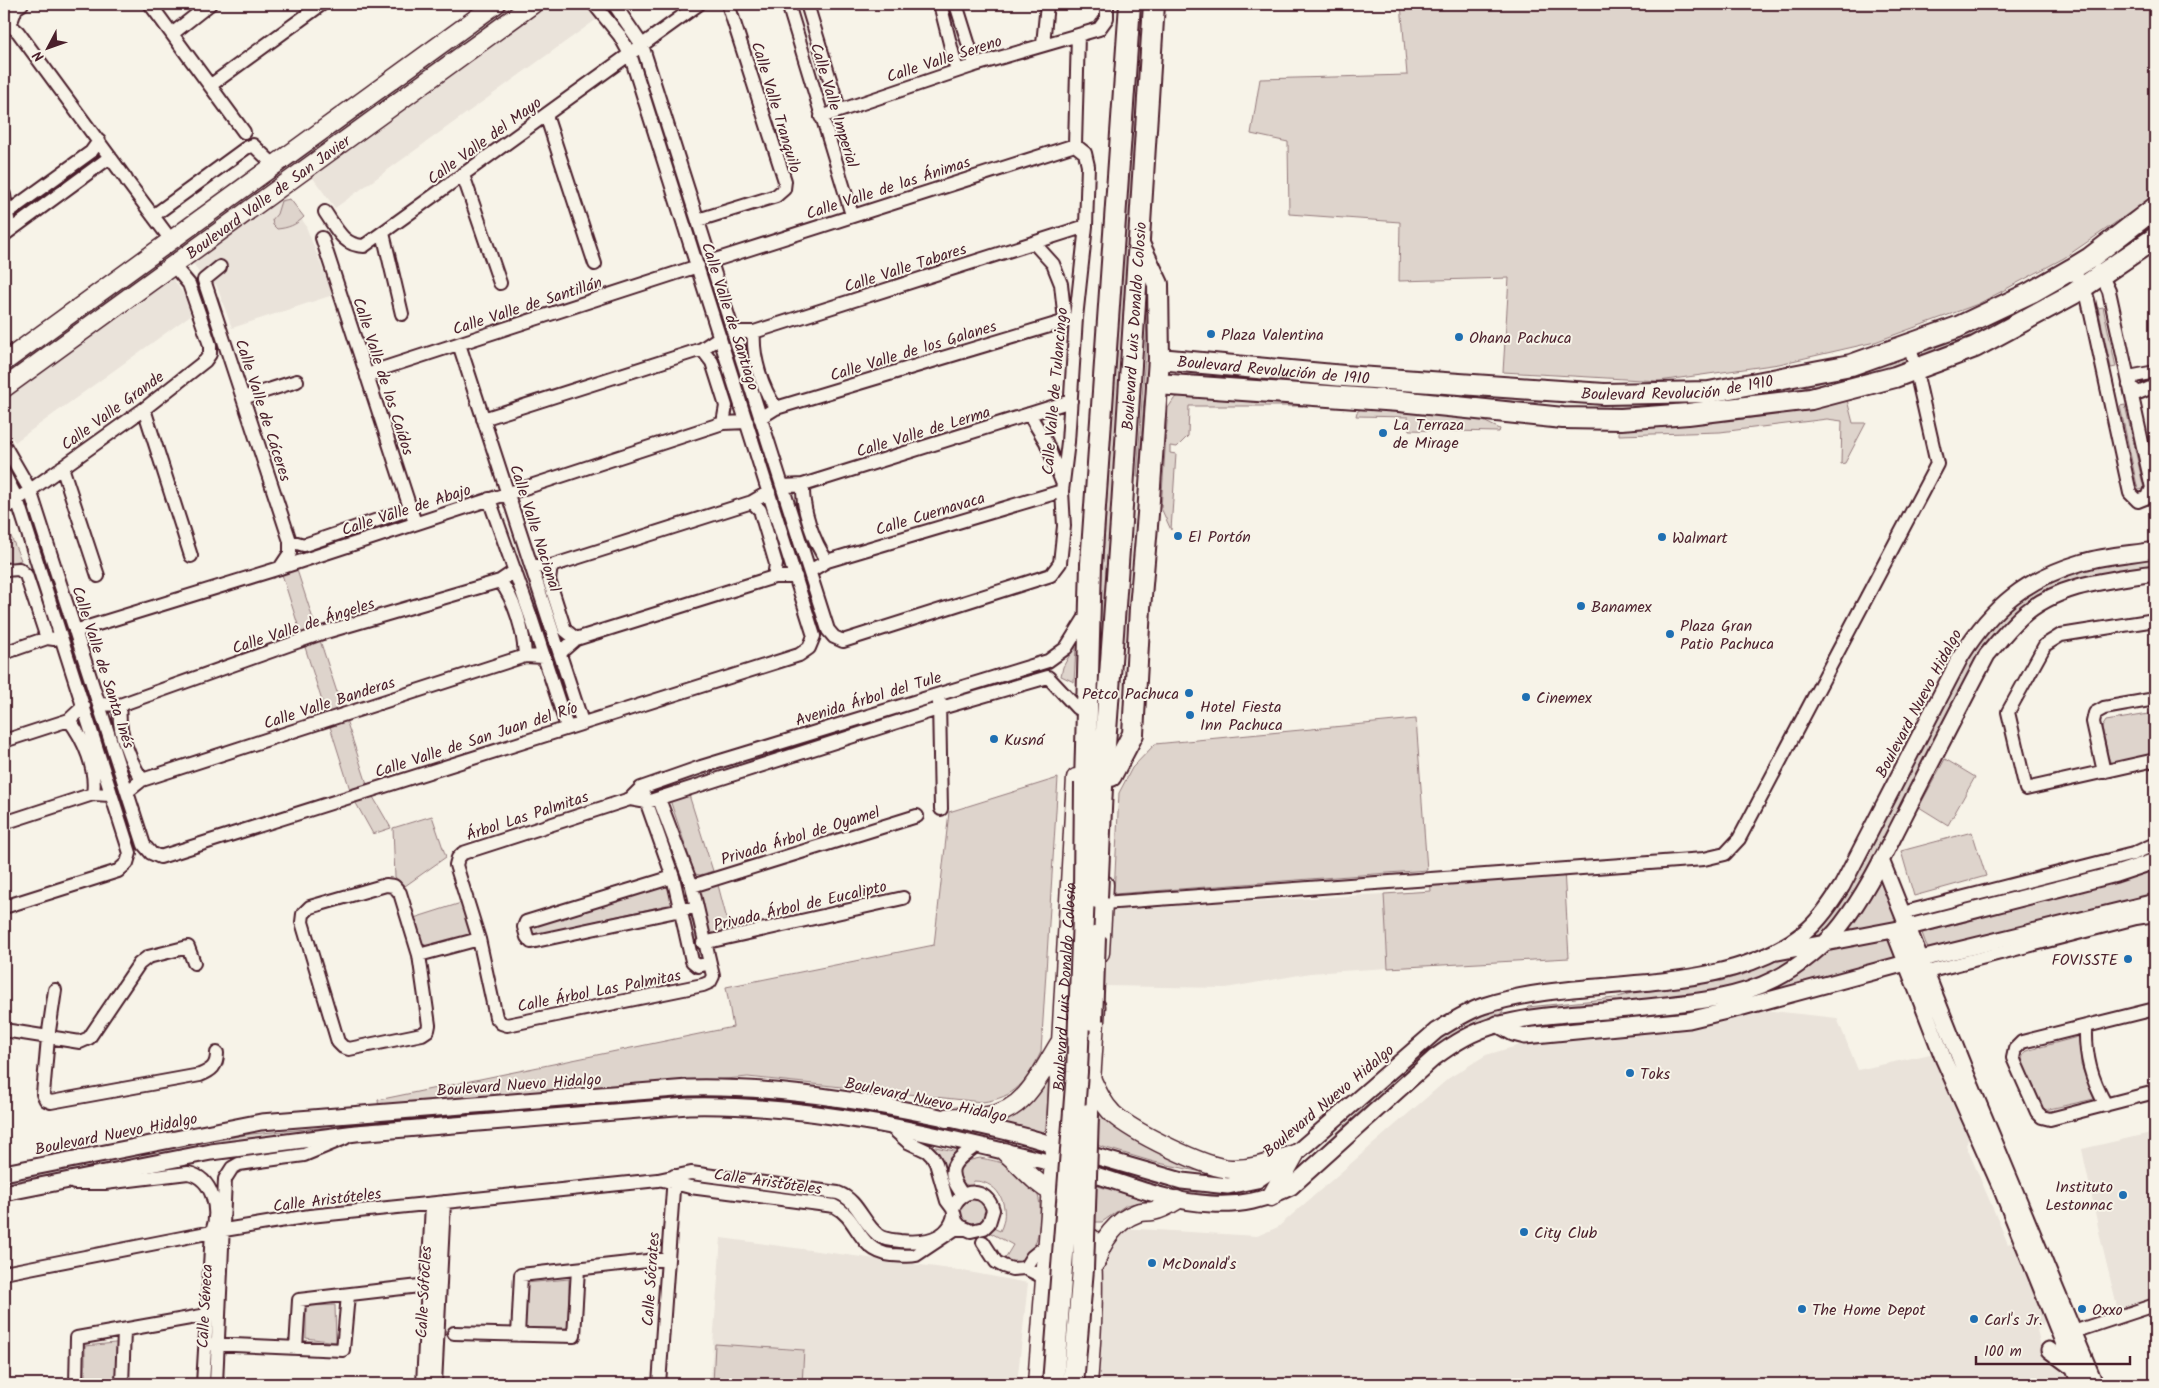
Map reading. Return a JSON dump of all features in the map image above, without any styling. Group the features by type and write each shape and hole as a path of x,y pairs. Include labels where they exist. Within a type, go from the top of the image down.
{"main road":[{"name":"Boulevard Valle de San Javier","path":"4,362 496,4"},
{"name":"Boulevard Valle de San Javier","path":"4,388 532,4"},
{"name":"Boulevard Luis Donaldo Colosio","path":"1088,1384 1094,1318 1094,1270 1087,1163 1091,1068 1103,903 1091,592 1130,4"},
{"name":"Boulevard Luis Donaldo Colosio","path":"1053,1384 1072,1156 1084,891 1099,782 1121,522 1154,4"},
{"path":"465,26 478,44"},
{"name":"Boulevard Revolución de 1910","path":"1159,359 1344,376 1604,394 1708,392 1851,365 1958,327 2004,306 2072,269 2090,258 2155,208"},
{"name":"Boulevard Revolución de 1910","path":"1157,384 1399,400 1563,418 1621,418 1688,414 1811,399 1917,369 1975,347 2035,316 2084,287 2155,238"},
{"path":"1099,782 1133,734 1140,608 1159,359 1158,284 1139,244"},
{"path":"1121,522 1139,497 1148,395 1157,384"},
{"path":"1737,387 1740,408"},
{"name":"Boulevard Luis Donaldo Colosio","path":"1038,1384 1052,1192 1060,1157 1060,1049 1076,785 1079,643 1091,592"},
{"name":"Boulevard Luis Donaldo Colosio","path":"1073,1384 1084,1269 1099,782"},
{"path":"1060,1049 1063,1073 1068,1078 1082,1077 1091,1068 1102,1100 1114,1114 1148,1136 1212,1166 1230,1169 1257,1167 1295,1154"},
{"path":"946,1118 990,1116 1011,1108 1027,1094 1060,1049"},
{"path":"1005,1152 1022,1166 1039,1185 1052,1192"},
{"path":"1272,1197 1295,1154"},
{"path":"1094,1270 1098,1253 1106,1238 1128,1217 1139,1212 1164,1208 1177,1200"}],"street":[{"path":"22,4 16,8 7,24 18,32 171,240"},
{"path":"150,4 244,132"},
{"path":"172,34 210,4"},
{"path":"210,85 322,4"},
{"name":"Calle Valle de Santiago","path":"594,4 620,36 630,54 720,337 760,418 797,528 828,630 834,637"},
{"name":"Calle Valle de Santiago","path":"614,4 642,45 712,261 733,332 746,422 814,636 809,648"},
{"name":"Calle Valle del Mayo","path":"325,212 344,240 355,246 364,246 699,4"},
{"name":"Calle Valle Tranquilo","path":"698,220 776,196 784,190 785,181 728,4"},
{"name":"Calle Valle Imperial","path":"788,4 852,216"},
{"name":"Calle Valle Imperial","path":"807,4 840,109"},
{"path":"940,4 957,71"},
{"path":"956,4 974,65"},
{"path":"1043,44 1047,4"},
{"path":"1075,145 1078,34 1100,29 1107,18 1107,4"},
{"name":"Calle Valle Sereno","path":"821,117 974,65 1078,34"},
{"path":"546,114 595,264"},
{"path":"7,213 91,152 99,141"},
{"path":"153,216 246,148 253,145 274,165"},
{"name":"Calle Valle de las Ánimas","path":"712,261 1075,145"},
{"name":"Calle Valle de Tulancingo","path":"834,637 844,641 1051,574 1060,563 1064,526 1062,487 1071,401 1071,320 1086,226 1088,166 1085,153 1075,145"},
{"path":"7,233 110,157"},
{"path":"463,175 500,283"},
{"path":"4,195 7,213 7,233"},
{"name":"Calle Valle Tabares","path":"733,332 754,332 1086,226"},
{"path":"383,233 402,314"},
{"name":"Calle Valle de los Caídos","path":"322,238 415,523"},
{"path":"1034,243 1052,264 1061,284 1071,320"},
{"path":"2072,269 2084,287 2130,493 2138,501 2148,497 2152,488 2109,291 2102,274 2090,258"},
{"name":"Calle Valle de Cáceres","path":"173,266 188,284 210,345 210,354"},
{"name":"Calle Valle de Santillán","path":"367,377 378,370 698,266"},
{"name":"Calle Valle de Cáceres","path":"220,267 204,280 290,541"},
{"name":"Calle Valle de los Galanes","path":"760,418 776,408 1071,320"},
{"path":"754,332 753,346 767,395 776,408"},
{"path":"483,419 702,349 720,337"},
{"name":"Calle Valle Nacional","path":"459,344 582,722"},
{"path":"1103,903 1704,859 1725,854 1740,839 1937,464 1917,369 1910,345"},
{"path":"702,349 712,362 726,406 723,423"},
{"name":"Calle Valle Grande","path":"4,509 144,409 205,361 210,354"},
{"path":"2129,386 2134,376 2155,372"},
{"path":"243,398 297,381"},
{"path":"2108,390 2129,386 2138,393 2155,386"},
{"name":"Calle Valle de Lerma","path":"783,486 803,485 1071,401"},
{"path":"144,409 191,556"},
{"path":"1030,414 1046,442 1062,487"},
{"name":"Calle Valle de Abajo","path":"75,631 280,568 723,423 746,422"},
{"name":"Calle Valle de Santa Inés","path":"4,445 30,490 144,845 151,853"},
{"name":"Calle Valle de Santa Inés","path":"4,452 30,490"},
{"path":"62,467 98,576"},
{"name":"Calle Valle de Santa Inés","path":"4,474 17,499 60,640 100,753 130,853 127,863 118,870 4,906"},
{"name":"Calle Valle de Santa Inés","path":"4,481 17,499"},
{"path":"803,485 802,498 819,550 826,561"},
{"name":"Calle Cuernavaca","path":"810,570 826,561 1062,487"},
{"path":"532,566 551,566 752,502 769,492"},
{"name":"Calle Valle Nacional","path":"489,499 530,614 567,727"},
{"path":"752,502 760,510 776,564 774,576"},
{"name":"Calle Valle de Abajo","path":"290,541 304,545 410,509"},
{"path":"782,534 797,528"},
{"path":"280,568 290,553 290,541"},
{"name":"Boulevard Nuevo Hidalgo","path":"4,1193 211,1152 356,1133 688,1106 732,1105 835,1117 1005,1152 1060,1157 1182,1181 1228,1186 1258,1180 1295,1154 1436,1031 1460,1016 1482,1006 1524,996 1702,974 1740,967 1774,953 1803,933 1819,919 1834,898 1961,656 1978,629 2017,592 2056,572 2084,561 2155,550"},
{"path":"551,566 549,580 565,630 576,639"},
{"path":"4,570 19,569 26,575 47,638"},
{"name":"Calle Valle de Ángeles","path":"99,704 120,705 319,634 500,581 515,571"},
{"name":"Boulevard Nuevo Hidalgo","path":"1087,1163 1177,1200 1235,1205 1254,1202 1272,1197 1291,1186 1434,1058 1455,1043 1477,1032 1497,1024 1520,1021 1704,1000 1736,1001 1775,979 1822,945 1842,924 1881,860 1987,655 2003,635 2022,616 2060,593 2090,583 2155,573"},
{"path":"560,653 576,639 774,576 796,577"},
{"path":"500,581 509,593 525,644 525,656"},
{"path":"530,614 546,609"},
{"name":"Avenida Árbol del Tule","path":"641,788 701,767 938,693 1048,661 1066,648 1086,616"},
{"path":"2155,620 2061,635 2052,639 2045,645 2008,712 2026,789 2155,760"},
{"path":"4,653 47,638 60,640"},
{"name":"Calle Valle de San Juan del Río","path":"151,853 160,856 799,655 809,648"},
{"name":"Calle Valle Banderas","path":"128,791 142,780 525,656 544,657"},
{"path":"1048,661 1048,678 1077,708"},
{"name":"Avenida Árbol del Tule","path":"653,800 940,708 1048,678"},
{"path":"956,688 958,703"},
{"path":"938,693 940,708 941,809"},
{"path":"2104,772 2093,722 2095,713 2104,708 2155,699"},
{"path":"120,705 118,719 133,766 142,780"},
{"path":"4,741 69,720 84,706"},
{"path":"69,720 80,733 95,780 93,794"},
{"path":"100,753 113,749"},
{"path":"641,788 653,800 676,845 692,886 695,907 709,964 698,966 692,962 681,910 663,849 653,800"},
{"name":"Árbol Las Palmitas","path":"630,799 641,788"},
{"path":"4,823 93,794 112,795"},
{"name":"Árbol Las Palmitas","path":"479,939 456,865 458,858 463,853 630,799 653,800"},
{"name":"Privada Árbol de Oyamel","path":"692,886 917,816"},
{"path":"1902,913 2132,854 2155,844"},
{"path":"663,849 676,845"},
{"path":"1881,860 1902,913 1906,964 1944,1060 2067,1334 2095,1384"},
{"name":"Boulevard Nuevo Hidalgo","path":"1774,953 1902,929 2116,874 2155,861"},
{"path":"672,877 526,922 524,928 527,937 531,942 695,907"},
{"path":"386,885 394,886 400,893 419,955 429,1025 428,1030 422,1034 349,1049 343,1048 338,1042 302,922 303,914 310,907 386,885"},
{"name":"Privada Árbol de Eucalipto","path":"704,943 903,898"},
{"name":"Boulevard Nuevo Hidalgo","path":"1924,965 2155,902"},
{"name":"Boulevard Nuevo Hidalgo","path":"1497,1024 1513,1033 1530,1036 1674,1022 1736,1001 1906,964 1924,965 2155,915"},
{"path":"1902,929 1924,965 2067,1334 2073,1368 2080,1384"},
{"path":"419,955 479,939"},
{"name":"Calle Árbol Las Palmitas","path":"479,939 496,1017 501,1023 508,1025 702,986 710,982 712,976 709,964"},
{"path":"4,1030 80,1042 89,1038 139,964 148,957 188,947 194,963"},
{"path":"55,990 43,1094 46,1100 51,1102 200,1074 211,1070 217,1062 216,1053"},
{"path":"1524,996 1519,1004 1520,1021 1525,1032 1530,1036"},
{"path":"1674,1022 1704,1000"},
{"path":"2155,1009 2022,1042 2016,1049 2013,1058 2037,1112 2042,1117 2050,1119 2155,1092"},
{"path":"2086,1026 2085,1046 2089,1067 2096,1087 2106,1105"},
{"path":"1063,1384 1070,1286 1060,1157 1071,1090 1068,1078"},
{"name":"Boulevard Nuevo Hidalgo","path":"4,1173 261,1122 688,1088 734,1087 838,1098 946,1118 1040,1141 1060,1157"},
{"path":"891,1127 908,1142 927,1151 932,1156 936,1163 947,1201 960,1226 976,1233 996,1262 1012,1269 1025,1268 1045,1278"},
{"path":"218,1231 219,1203 225,1179 232,1168 239,1164 304,1155 356,1133"},
{"path":"963,1194 952,1179 952,1168 961,1156 977,1145"},
{"path":"54,1183 105,1183 188,1173 198,1175 209,1185 219,1203"},
{"name":"Calle Aristóteles","path":"4,1273 218,1231 310,1216 674,1179 691,1173 838,1193 851,1201 875,1232 886,1239 914,1242 931,1240 951,1225 954,1212"},
{"name":"Calle Aristóteles","path":"674,1179 690,1187 834,1206 842,1212 868,1246 885,1254 916,1255 928,1249 955,1229 968,1230"},
{"name":"Calle Sócrates","path":"659,1384 674,1179"},
{"path":"954,1212 958,1198 963,1194 975,1192 987,1198 992,1210 989,1223 983,1235 983,1242"},
{"name":"Calle Sófocles","path":"423,1384 428,1285 438,1203"},
{"name":"Calle Sófocles","path":"435,1384 438,1203"},
{"path":"968,1230 984,1228 989,1223"},
{"name":"Calle Séneca","path":"216,1384 207,1315 218,1231"},
{"name":"Calle Séneca","path":"203,1384 212,1344 218,1231"},
{"path":"1025,1268 1032,1257 1048,1244"},
{"path":"518,1335 521,1275 668,1260"},
{"path":"454,1333 574,1336 578,1268"},
{"path":"296,1348 299,1300 428,1285"},
{"path":"212,1344 343,1350 348,1295"},
{"path":"2067,1334 2155,1305"},
{"path":"76,1384 78,1338 207,1315"},
{"path":"122,1384 124,1331"},
{"path":"2049,1350 2073,1368"}],"shaded area":[{"path":"506,4 518,4 482,30 478,24"},
{"path":"545,4 585,4 597,19 335,208 310,174"},
{"path":"1139,4 1147,4 1105,636 1093,753 1098,635"},
{"path":"1401,4 2155,4 2155,192 2144,203 2064,258 1978,304 1875,342 1779,364 1659,381 1503,372 1509,278 1399,281 1400,222 1289,214 1288,142 1251,134 1260,79 1407,75"},
{"path":"458,39 462,44 275,180 271,175"},
{"path":"253,189 257,194 5,378 4,371"},
{"path":"283,195 305,224 333,295 232,328 216,284 208,288 192,261"},
{"path":"290,199 304,217 292,226 277,229 273,225 272,220 277,214 281,201"},
{"path":"2155,219 2155,227 2097,266 2097,261"},
{"path":"172,277 188,301 192,314 15,442 4,427 4,400"},
{"path":"2056,286 2060,291 2022,313 1930,354 1922,354 1923,349"},
{"path":"1148,307 1150,308 1153,321 1148,391 1144,401 1139,477 1137,477"},
{"path":"2103,307 2116,367 2111,368 2098,308"},
{"path":"1904,356 1908,357 1909,360 1906,363 1846,379 1772,395 1772,389"},
{"path":"1197,371 1318,380 1318,386 1197,378"},
{"path":"1383,388 1552,398 1552,401 1529,403 1384,391"},
{"path":"1179,396 1303,403 1303,406 1189,406 1188,436 1177,447 1170,446 1170,453 1176,454 1171,530 1161,508 1168,408 1174,399"},
{"path":"1847,400 1853,423 1866,423 1845,463 1841,464 1842,421 1827,419 1720,432 1619,435 1619,426 1734,420 1791,412"},
{"path":"1610,402 1697,402 1654,407 1611,408"},
{"path":"2125,405 2144,489 2138,490 2120,406"},
{"path":"1361,409 1473,416 1500,429 1499,432 1409,430 1408,417 1356,416 1357,412"},
{"path":"4,520 21,560 4,565"},
{"path":"2155,554 2155,567 2018,613 1865,879 1826,935 1795,947 1815,931 1963,664 1994,618 2033,588 2083,568"},
{"path":"295,564 369,790 391,828 373,834 352,796 280,568"},
{"path":"1074,647 1076,647 1074,682 1061,676 1063,667"},
{"path":"1041,667 1042,671 963,696 962,691"},
{"path":"930,700 931,707 652,794 650,790"},
{"path":"2155,713 2155,758 2113,769 2108,756 2102,727 2106,721"},
{"path":"1416,719 1427,870 1114,894 1119,793 1132,768 1155,744"},
{"path":"1945,759 1975,777 1948,825 1919,807"},
{"path":"1058,778 1041,1052 1025,1080 1003,1097 982,1102 748,1077 379,1110 378,1100 733,1027 726,987 934,945 949,812"},
{"path":"689,795 713,871 700,875 695,874 671,803 672,799"},
{"path":"658,803 685,885 700,955 695,956 653,804"},
{"path":"432,816 446,857 405,886 395,877 393,828"},
{"path":"1972,832 1986,876 1914,896 1901,851"},
{"path":"2155,850 2155,856 1919,919 1914,917 2127,861"},
{"path":"2155,867 2155,898 1929,952 1922,933 1977,919 2015,904"},
{"path":"1564,869 1569,958 1388,968 1384,894 1431,891 1430,879"},
{"path":"1881,873 1900,923 1838,937 1859,913"},
{"path":"667,885 672,904 533,935 531,927"},
{"path":"718,885 730,931 712,933 707,930 698,893 703,889"},
{"path":"1384,894 1388,968 1310,973 1226,988 1104,986 1108,909"},
{"path":"461,903 471,935 427,946 422,943 414,918"},
{"path":"1884,938 1890,941 1898,960 1838,977 1763,994 1763,990 1826,949"},
{"path":"1802,955 1759,981 1721,992 1526,1013 1528,1007 1615,998 1641,990 1721,981 1745,974 1769,963"},
{"path":"1506,1006 1502,1013 1503,1019 1485,1023 1304,1167 1302,1165 1365,1107 1388,1080 1414,1056 1458,1023"},
{"path":"1682,1008 1685,1010 1680,1013 1531,1030 1529,1025"},
{"path":"1764,1010 1837,1018 1858,1070 1935,1053 1970,1135 1966,1145 2008,1244 2014,1241 2046,1316 2043,1324 2037,1330 2043,1354 2056,1365 2072,1384 1094,1384 1100,1264 1122,1228 1257,1236 1278,1227 1449,1078 1486,1055 1520,1045 1677,1027"},
{"path":"2081,1036 2081,1065 2094,1099 2045,1110 2023,1064 2024,1054 2026,1051"},
{"path":"1049,1071 1046,1129 1043,1132 991,1121"},
{"path":"738,1095 871,1109 988,1136 988,1139 738,1104 360,1131 4,1189 4,1181 251,1134 672,1096"},
{"path":"1095,1099 1216,1175 1154,1162 1093,1144"},
{"name":"Instituto Lestonnac","path":"2155,1132 2155,1304 2119,1315 2082,1149"},
{"path":"931,1146 963,1153 956,1158 958,1194 950,1200"},
{"path":"980,1158 999,1162 1013,1169 1035,1189 1038,1196 1040,1225 1038,1235 1031,1252 1019,1262 1004,1260 1013,1245 989,1232 991,1227 1000,1231 1003,1223 1004,1206 997,1191 983,1182 974,1181 972,1187 958,1181 958,1168 962,1162"},
{"path":"1099,1170 1203,1194 1227,1196 1258,1188 1261,1196 1227,1200 1197,1196"},
{"path":"1091,1184 1148,1201 1126,1205 1102,1222 1093,1222"},
{"path":"973,1197 983,1201 987,1211 983,1221 973,1225 963,1221 959,1211 963,1201"},
{"path":"721,1238 958,1270 1028,1283 1017,1384 710,1384"},
{"path":"569,1279 568,1328 525,1328 526,1283"},
{"path":"335,1305 336,1342 306,1338 306,1306"},
{"path":"125,1342 124,1384 85,1384 85,1346"},
{"path":"715,1344 804,1350 802,1384 713,1384"}],"place":[{"name":"Plaza Valentina","path":"1211,334"},
{"name":"Ohana Pachuca","path":"1459,337"},
{"name":"La Terraza de Mirage","path":"1383,433"},
{"name":"El Portón","path":"1178,536"},
{"name":"Walmart","path":"1662,537"},
{"name":"Banamex","path":"1581,606"},
{"name":"Plaza Gran Patio Pachuca","path":"1670,634"},
{"name":"Petco Pachuca","path":"1189,693"},
{"name":"Cinemex","path":"1526,697"},
{"name":"Hotel Fiesta Inn Pachuca","path":"1190,715"},
{"name":"Kusná","path":"994,739"},
{"name":"FOVISSTE","path":"2128,959"},
{"name":"Toks","path":"1630,1073"},
{"name":"Instituto Lestonnac","path":"2123,1195"},
{"name":"City Club","path":"1524,1232"},
{"name":"McDonald's","path":"1152,1263"},
{"name":"The Home Depot","path":"1802,1309"},
{"name":"Oxxo","path":"2082,1309"},
{"name":"Carl's Jr.","path":"1974,1319"}]}
